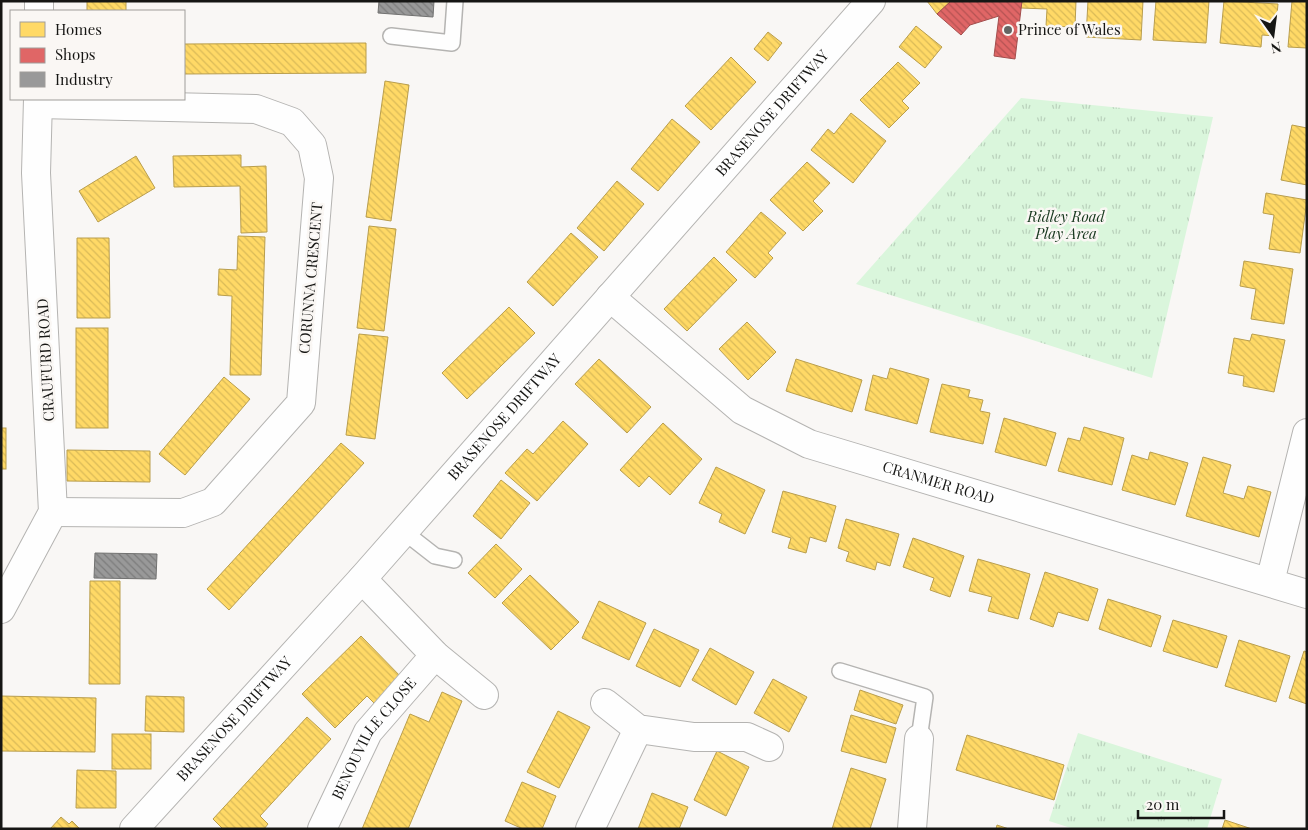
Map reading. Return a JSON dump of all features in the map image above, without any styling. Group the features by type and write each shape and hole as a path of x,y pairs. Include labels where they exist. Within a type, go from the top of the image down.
{"street":[{"name":"BRASENOSE DRIFTWAY","path":"134,829 362,579 871,1"},
{"name":"CRAUFURD ROAD","path":"38,101 36,173 53,512"},
{"name":"CORUNNA CRESCENT","path":"38,101 256,110 292,122 312,144 319,178 301,403 213,502 183,513 53,512"},
{"name":"CRANMER ROAD","path":"610,297 742,410 809,444 1307,594"},
{"path":"1270,582 1307,433"},
{"path":"1,609 53,512"},
{"path":"362,579 435,655 484,695"},
{"name":"BENOUVILLE CLOSE","path":"322,829 368,732 435,655"},
{"path":"605,703 638,729 694,737 747,737 770,747"},
{"path":"590,829 638,729"},
{"path":"912,829 919,739"}],"lane":[{"path":"390,36 452,43 455,1"},
{"path":"403,531 435,556 454,560"},
{"path":"840,671 925,697 919,739"}],"green space":[{"name":"Ridley Road Play Area","path":"1021,98 1213,117 1152,378 856,284"},
{"path":"1078,733 1222,779 1207,829 1074,829 1049,821"}],"building: Homes":[{"path":"87,1 126,1 126,10 87,10"},
{"path":"927,1 951,1 937,14"},
{"path":"1022,1 1076,1 1075,27 1046,26 1047,9 1021,8"},
{"path":"1088,1 1143,1 1141,40 1086,37"},
{"path":"1156,1 1209,1 1206,43 1153,40"},
{"path":"1224,1 1278,4 1275,36 1262,35 1261,47 1220,43"},
{"path":"1292,1 1307,1 1307,48 1288,47"},
{"path":"916,26 942,47 925,68 899,47"},
{"path":"768,32 782,43 768,61 754,49"},
{"path":"366,43 366,73 185,74 185,44"},
{"path":"731,57 756,82 711,130 685,106"},
{"path":"898,62 920,83 902,101 909,108 889,128 860,100"},
{"path":"385,81 409,85 391,221 366,217"},
{"path":"851,113 886,141 853,183 811,150 828,129 834,134"},
{"path":"672,119 700,142 658,191 631,169"},
{"path":"1292,125 1307,128 1307,185 1281,180"},
{"path":"241,155 241,167 266,166 267,232 241,233 240,186 174,187 173,156"},
{"path":"136,156 155,188 98,222 79,191"},
{"path":"807,162 830,183 813,201 823,211 803,231 770,200"},
{"path":"617,181 644,204 604,251 577,228"},
{"path":"1266,193 1307,200 1300,253 1269,249 1274,215 1263,213"},
{"path":"761,212 786,233 768,253 773,258 755,278 726,252"},
{"path":"369,226 396,229 384,331 357,328"},
{"path":"571,233 598,257 553,306 527,282"},
{"path":"238,236 265,237 261,375 230,375 232,296 218,295 219,269 237,270"},
{"path":"77,238 109,238 110,318 77,318"},
{"path":"714,257 737,280 687,331 664,309"},
{"path":"1244,261 1293,269 1284,324 1251,319 1256,289 1240,286"},
{"path":"509,307 535,333 467,399 442,373"},
{"path":"747,322 776,352 748,380 719,349"},
{"path":"76,328 108,328 108,428 76,428"},
{"path":"359,334 388,337 375,439 346,435"},
{"path":"1252,334 1285,340 1274,392 1243,386 1244,376 1228,373 1234,338 1250,341"},
{"path":"599,359 651,407 627,433 575,384"},
{"path":"796,359 862,380 852,412 786,391"},
{"path":"890,368 929,379 917,424 865,410 873,375 887,379"},
{"path":"224,377 250,399 185,475 159,454"},
{"path":"942,384 970,390 968,397 983,400 980,411 990,413 983,444 930,432"},
{"path":"1004,418 1056,433 1046,466 995,452"},
{"path":"563,421 588,444 537,501 505,473 527,449 533,454"},
{"path":"663,423 702,459 670,495 649,476 639,487 620,470"},
{"path":"1084,427 1124,438 1112,485 1058,471 1068,438 1080,441"},
{"path":"1,428 6,428 6,469 1,469"},
{"path":"341,443 364,463 229,610 207,589"},
{"path":"67,450 150,451 150,482 67,481"},
{"path":"1150,452 1188,463 1175,505 1122,490 1132,455 1148,460"},
{"path":"1203,457 1231,465 1223,493 1244,499 1248,486 1271,492 1259,537 1186,516"},
{"path":"716,467 765,490 745,534 719,522 722,514 699,503"},
{"path":"501,480 530,503 501,539 473,516"},
{"path":"783,491 836,506 826,542 810,537 806,553 788,548 791,538 772,532"},
{"path":"846,519 899,534 890,566 877,562 875,570 846,561 849,552 838,548"},
{"path":"913,538 964,556 950,597 930,590 934,578 903,567"},
{"path":"496,544 522,569 495,598 468,573"},
{"path":"978,559 1030,574 1018,619 988,611 992,597 969,591"},
{"path":"1045,572 1098,589 1088,621 1058,612 1053,627 1030,619"},
{"path":"530,575 579,622 551,650 502,603"},
{"path":"90,581 120,581 120,684 89,684"},
{"path":"1108,599 1161,616 1151,647 1099,629"},
{"path":"599,601 646,623 629,660 582,638"},
{"path":"1173,620 1227,636 1217,668 1163,651"},
{"path":"654,629 699,650 680,687 636,666"},
{"path":"361,636 405,681 378,707 367,696 335,728 302,694"},
{"path":"1239,640 1290,656 1276,702 1225,686"},
{"path":"710,648 754,672 736,705 692,680"},
{"path":"1304,651 1307,652 1307,704 1289,698"},
{"path":"773,679 807,697 789,732 754,713"},
{"path":"860,690 903,705 896,724 854,710"},
{"path":"442,692 462,701 408,829 362,829 410,714 429,722"},
{"path":"1,696 96,698 95,752 1,751"},
{"path":"146,696 184,697 184,732 145,731"},
{"path":"558,711 590,727 559,788 527,772"},
{"path":"851,715 896,728 886,763 841,751"},
{"path":"307,717 331,739 260,816 268,824 264,829 223,829 213,819"},
{"path":"112,734 151,734 151,769 112,769"},
{"path":"967,735 1064,765 1054,800 956,770"},
{"path":"717,751 749,767 726,816 694,800"},
{"path":"851,768 886,779 870,829 832,829"},
{"path":"77,770 116,771 116,808 76,808"},
{"path":"522,782 556,796 542,829 523,829 505,821"},
{"path":"652,793 688,807 679,829 638,829"},
{"path":"61,817 69,824 72,821 80,829 50,829"},
{"path":"1225,820 1252,829 1222,829"},
{"path":"997,825 1009,829 996,829"}],"building: Shops":[{"name":"Prince of Wales","path":"951,1 1022,1 1015,59 994,56 999,16 970,25 961,35 937,14"}],"building: Industry":[{"path":"379,1 434,1 433,17 378,13"},
{"path":"95,553 157,554 156,579 94,578"}],"place":[{"name":"Prince of Wales","path":"1008,30"}]}
